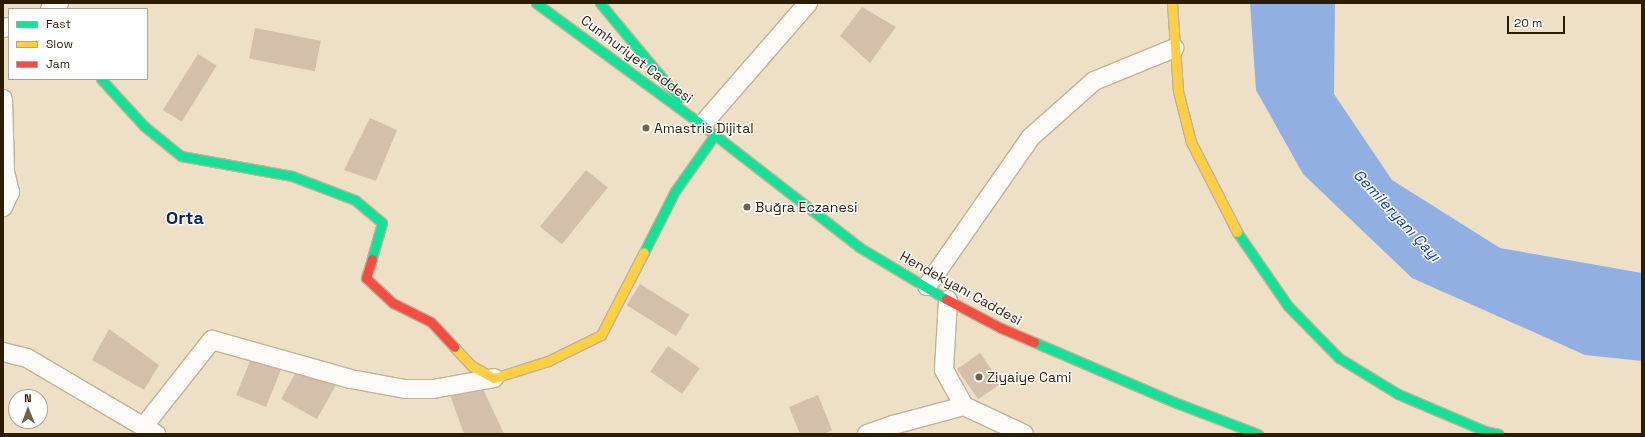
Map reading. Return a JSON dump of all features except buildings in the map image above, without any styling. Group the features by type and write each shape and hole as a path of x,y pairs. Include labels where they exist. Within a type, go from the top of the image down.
{"main road":[{"name":"Cumhuriyet Caddesi","path":"536,3 708,130"},
{"path":"102,80 144,126 181,156 292,176 355,200 382,223 366,278 393,304 432,322 472,366 494,378 548,361 601,335 708,130 600,3"},
{"path":"1172,3 1178,91 1191,142 1237,232 1288,306 1339,358 1398,394 1485,431 1500,434"},
{"name":"Hendekyanı Caddesi","path":"708,130 859,247 927,286 948,300 1002,328 1174,402 1258,434"}],"street":[{"path":"708,130 808,3"},
{"path":"927,286 1031,137 1094,81 1175,48"},
{"path":"3,99 5,172 10,192 3,207"},
{"path":"948,300 944,370 964,406 1024,434"},
{"path":"3,352 27,358 150,430 212,340 351,379 404,389 433,389 494,378"},
{"path":"867,434 893,425 964,406"}],"water":[{"name":"Gemileryanı Çayı","path":"1250,3 1335,3 1334,94 1392,180 1500,248 1642,273 1642,361 1585,355 1412,278 1303,174 1256,90"}],"traffic: fast":[{"path":"536,3 702,125 859,247 946,299"},
{"path":"600,3 679,98"},
{"path":"102,80 144,126 181,156 292,176 355,200 382,223 372,259"},
{"path":"644,252 675,191 714,136"},
{"path":"1237,232 1288,306 1339,358 1398,394 1485,431 1499,434"},
{"path":"1034,342 1174,402 1258,434"}],"traffic: slow":[{"path":"1172,3 1178,91 1191,142 1237,232"},
{"path":"454,347 472,366 494,378 548,361 601,335 644,252"}],"traffic: jam":[{"path":"372,259 366,278 393,303 431,322 454,347"},
{"path":"946,299 1001,328 1034,342"}],"place":[{"name":"Amastris Dijital","path":"646,128"},
{"name":"Buğra Eczanesi","path":"747,207"},
{"name":"Ziyaiye Cami","path":"979,377"}],"district":[{"name":"Orta","path":"185,218"}]}
